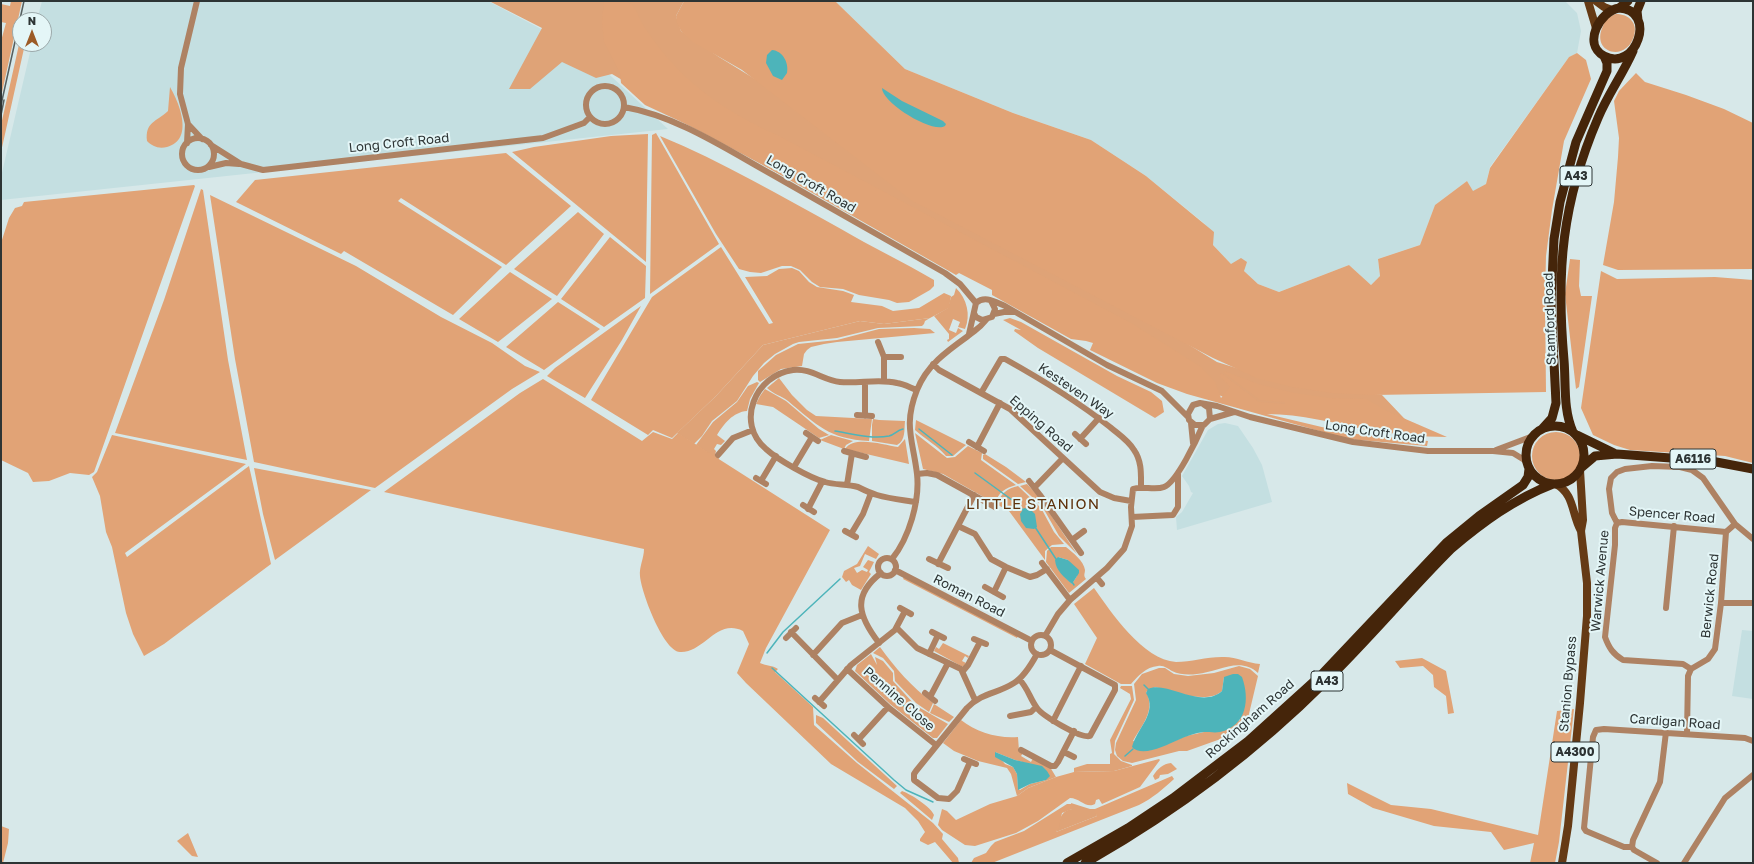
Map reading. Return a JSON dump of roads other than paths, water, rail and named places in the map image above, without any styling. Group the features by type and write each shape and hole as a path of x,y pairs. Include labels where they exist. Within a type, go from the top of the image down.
{"highway":[{"path":"1596,28 1606,14 1628,1"},
{"name":"A43","path":"1632,51 1640,34 1638,11 1641,1"},
{"path":"1615,9 1629,11 1638,20"},
{"name":"A43","path":"1596,28 1596,45 1604,56"},
{"path":"1604,56 1620,57 1632,51"},
{"name":"Stamford Road","path":"1574,433 1567,416 1566,380 1560,312 1561,273 1566,220 1575,180 1590,137 1607,97 1632,51"},
{"name":"Stamford Road","path":"1542,429 1552,418 1556,403 1551,287 1557,217 1567,172 1576,142 1607,70 1607,63 1604,56"},
{"path":"1548,427 1561,427 1574,433 1580,440 1584,453 1581,469 1570,480 1554,484 1539,480 1528,465 1528,445 1533,436 1542,429 1548,427"},
{"name":"A6116","path":"1574,433 1617,454"},
{"name":"A6116","path":"1581,469 1596,456 1617,454 1710,461 1753,469"},
{"name":"Rockingham Road","path":"1067,863 1128,828 1173,798 1206,775 1271,721 1320,675 1446,543 1478,516 1523,485 1528,477 1528,465"},
{"name":"Rockingham Road","path":"1085,863 1178,805 1252,748 1327,681 1451,549 1505,508 1527,495 1554,484"}],"main road":[{"path":"1588,1 1596,28"},
{"path":"1596,1 1604,7 1615,9"},
{"name":"A4300","path":"1581,469 1583,520 1581,531"},
{"name":"A4300","path":"1554,484 1564,489 1568,494 1576,522 1581,531"},
{"name":"Stanion Bypass","path":"1562,863 1568,826 1586,622 1587,583 1581,531"}],"street":[{"path":"187,143 188,124 180,94 181,68 197,1"},
{"path":"606,86 618,90 622,95 624,107 619,118 613,122 601,124 590,117 586,108 587,97 595,88 606,86"},
{"name":"Long Croft Road","path":"624,107 644,110 682,126 726,148 945,273 960,284 976,303"},
{"name":"Long Croft Road","path":"211,145 241,164 264,170 543,138 584,123 590,117"},
{"path":"188,124 202,139 211,145 214,157 208,167"},
{"path":"202,139 192,139 183,148 182,156 190,168 198,170 226,163 241,164"},
{"path":"969,334 974,313 973,310 976,303 982,299 1005,306 1107,365 1162,391 1175,402 1195,426 1203,426"},
{"path":"991,301 994,306 994,314"},
{"path":"892,559 907,532 916,502 917,474 910,443 909,424 917,390 933,364 944,353 969,334 978,330 986,320 994,314 1015,312"},
{"path":"974,313 979,319 986,320"},
{"path":"878,342 884,358 884,381"},
{"path":"884,358 901,357"},
{"name":"Kesteven Way","path":"981,393 1000,360 1003,359 1047,383 1099,418 1134,449 1140,464 1141,488"},
{"name":"Epping Road","path":"933,364 940,370 1010,409 1104,494 1114,498 1131,501"},
{"path":"916,502 878,496 858,487 822,482 776,456 761,444 753,430 750,415 755,397 763,386 773,377 795,370 812,372 838,382 896,382 917,390"},
{"path":"857,415 869,416 865,382"},
{"path":"1175,402 1184,405 1203,404 1210,412 1210,419"},
{"path":"977,447 1000,403"},
{"name":"Long Croft Road","path":"1203,404 1217,406 1234,412 1329,437 1378,446 1446,452 1493,451 1513,453 1528,465"},
{"path":"1193,405 1189,410 1193,443"},
{"path":"1045,636 1058,614 1070,600 1097,578 1117,559 1124,549 1131,529 1131,501 1133,489 1163,488 1173,480 1178,473 1203,426 1210,419 1234,412"},
{"path":"1086,444 1078,436 1099,418"},
{"path":"719,451 733,438 753,430"},
{"path":"806,433 818,441"},
{"name":"Long Croft Road","path":"1493,451 1524,441 1533,436"},
{"path":"794,467 812,437"},
{"path":"969,442 984,451"},
{"path":"844,451 866,457"},
{"path":"847,485 852,453"},
{"path":"761,481 776,456"},
{"path":"1035,487 1063,458"},
{"path":"1617,523 1612,513 1609,489 1611,478 1617,472 1625,469 1652,466 1680,467 1692,470 1703,478 1735,524 1753,539"},
{"path":"917,474 927,473 937,476 995,507"},
{"path":"1132,517 1173,515 1178,507 1178,473"},
{"path":"808,509 822,482"},
{"path":"1029,482 1035,487 1081,553"},
{"path":"850,534 862,514 871,493"},
{"path":"938,564 974,495"},
{"name":"Spencer Road","path":"1617,523 1622,522 1674,526 1726,532"},
{"name":"Warwick Avenue","path":"1617,523 1614,528 1615,545 1605,637 1608,647 1615,655 1623,660 1683,664 1691,669"},
{"path":"1726,532 1735,524"},
{"path":"958,526 974,534 991,559 1006,567 1030,577 1047,569"},
{"path":"1666,608 1674,526"},
{"path":"1072,540 1084,530"},
{"name":"Berwick Road","path":"1691,669 1708,659 1715,649 1721,603 1726,532"},
{"path":"886,558 892,559 895,563 895,570 888,575 881,573 878,568 879,562 886,558"},
{"path":"929,559 948,568"},
{"path":"1042,563 1070,600"},
{"path":"994,592 1006,567"},
{"name":"Roman Road","path":"895,570 1032,641"},
{"path":"879,643 867,626 862,615 861,602 869,583 881,573"},
{"path":"1097,578 1102,584"},
{"path":"985,587 1003,597"},
{"path":"1721,603 1753,603"},
{"path":"819,702 848,669 897,628 905,611"},
{"path":"813,655 842,623 862,615"},
{"path":"897,628 917,648 963,671 976,700"},
{"path":"786,638 794,630 813,655 838,680"},
{"path":"929,654 938,635"},
{"path":"1045,636 1036,637 1032,641 1032,650 1037,654 1045,654 1050,650"},
{"path":"1045,636 1050,641 1050,650"},
{"path":"963,671 968,665 980,642"},
{"path":"1020,679 1026,686 1036,707 1041,713 1053,721 1086,737 1090,736 1115,690 1114,684 1050,650"},
{"path":"970,762 954,795 949,799 938,798 917,783 914,777 916,771 966,708 976,700 1020,679 1031,665 1037,654"},
{"path":"930,697 948,663"},
{"path":"1053,721 1081,666"},
{"name":"Pennine Close","path":"848,669 888,706 936,745"},
{"path":"1687,733 1688,676 1691,669"},
{"path":"859,739 888,706"},
{"path":"1010,716 1031,712 1036,707"},
{"name":"Cardigan Road","path":"1632,847 1624,847 1586,831 1584,828 1593,737 1596,730 1604,729 1687,733 1745,738 1753,741"},
{"path":"1021,750 1051,766 1055,766 1064,752 1074,731"},
{"path":"1657,863 1634,850 1632,847 1633,840 1660,782 1666,732"},
{"path":"1064,752 1074,757"},
{"path":"1684,863 1725,798 1753,776"}],"water":[{"path":"772,50 782,55 787,65 787,73 782,80 773,76 766,63 767,55"},
{"path":"882,88 902,101 943,121 946,124 945,126 930,126 909,116 890,101 884,94"},
{"path":"1024,508 1030,509 1035,514 1037,527 1034,529 1026,528 1021,521 1020,514"},
{"path":"1058,557 1068,560 1079,570 1079,573 1072,584 1061,574 1057,567 1055,560"},
{"path":"1238,674 1242,677 1246,694 1244,710 1241,718 1236,724 1229,729 1220,732 1204,732 1184,737 1154,750 1142,751 1136,750 1132,747 1150,707 1146,693 1148,689 1155,687 1194,696 1214,696 1222,691 1224,677"},
{"path":"995,752 1015,760 1042,766 1050,776 1046,780 1030,784 1018,790 1017,774 1013,767 995,757"}],"waterway":[{"path":"835,431 862,436 882,437 891,435 903,429"},
{"path":"919,429 952,455"},
{"path":"975,473 1019,505 1024,511"},
{"path":"1035,527 1056,559"},
{"path":"767,653 783,632 840,579"},
{"path":"772,668 906,790 933,802"},
{"path":"869,675 911,712 929,725"},
{"path":"1144,685 1148,689"},
{"path":"1125,756 1133,749"}],"railway":[{"path":"1,105 24,1"},
{"path":"1,115 4,100"}],"district":[{"name":"LITTLE STANION","path":"1033,504"}]}
